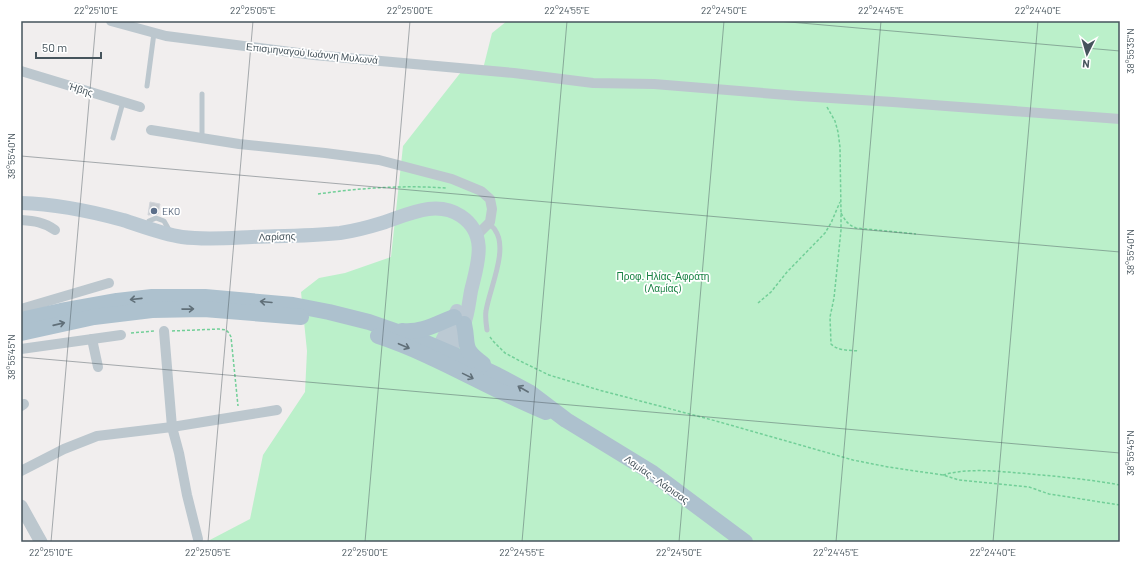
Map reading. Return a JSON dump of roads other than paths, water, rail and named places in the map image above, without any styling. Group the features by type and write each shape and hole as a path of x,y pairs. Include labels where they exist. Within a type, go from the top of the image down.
{"main road":[{"name":"Λαρίσης","path":"21,203 35,203 73,208 176,236 198,238 287,236 342,232 380,223 418,211 441,209 460,216 473,228 477,235"},
{"path":"440,356 459,320 473,281 479,252 477,235"},
{"path":"21,320 117,301 158,297 204,297 276,303 314,309 369,322 390,329 440,356"},
{"path":"21,333 106,315 152,310 204,309 291,316 327,322 386,339 497,375"},
{"path":"390,329 405,331 420,330 459,320"},
{"path":"459,320 469,350 476,358 497,375"},
{"name":"Λαμίας - Λάρισας","path":"440,356 524,403 566,420"},
{"name":"Λαμίας - Λάρισας","path":"497,375 529,392 566,420 651,472 745,542"}],"street":[{"name":"Επισμηναγού Ιωάννη Μυλωνά","path":"111,21 166,36 314,55 514,73 594,83 654,84 823,98 1120,119"},
{"name":"Ήβης","path":"21,71 140,107"},
{"path":"151,130 265,147 379,160 452,179 473,187 490,199 492,209 490,222 477,235"},
{"path":"21,220 47,224 55,230"},
{"path":"21,308 109,283"},
{"path":"164,331 172,427 198,539"},
{"path":"21,349 121,335"},
{"path":"92,339 98,367"},
{"path":"21,471 64,449 93,437 113,433 172,427 277,410"},
{"path":"21,506 41,542"}],"lane":[{"path":"147,86 154,33"},
{"path":"202,94 202,138"},
{"path":"113,138 123,102"},
{"path":"149,221 156,218 164,221 168,228"},
{"path":"487,330 486,312 497,267 500,244 495,228 488,224"}],"place":[{"name":"EKO","path":"154,211"}],"park label":[{"name":"Προφ. Ηλίας-Αφράτη (Λαμίας)","path":"663,282"}]}
